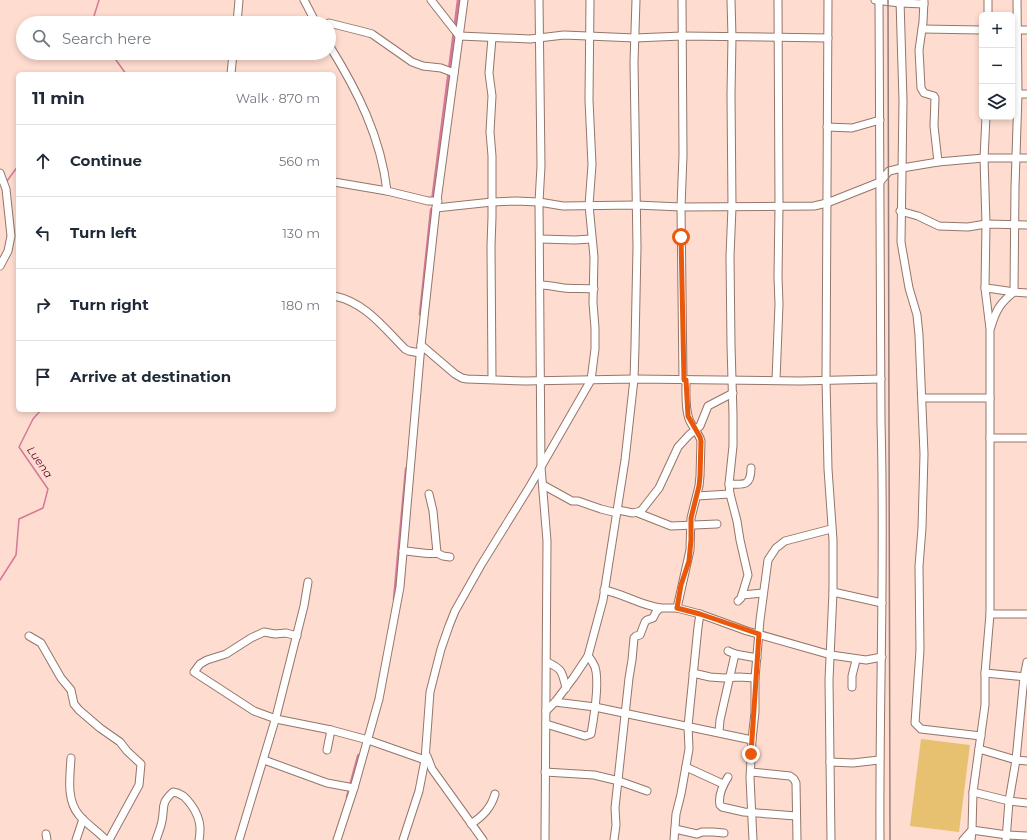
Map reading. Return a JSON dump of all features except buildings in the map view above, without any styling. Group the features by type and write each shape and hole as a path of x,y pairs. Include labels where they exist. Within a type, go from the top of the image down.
{"street":[{"path":"238,16 240,0"},
{"path":"304,0 312,16"},
{"path":"431,0 460,36 526,39 551,36 635,38 682,36 828,38"},
{"path":"337,840 354,788 379,699 400,587 420,353 437,204 464,0"},
{"path":"539,0 541,166 539,202 541,285 541,466 547,541 545,840"},
{"path":"403,840 419,791 426,757 430,692 441,648 455,611 591,380 595,349 594,257 591,239 589,206 592,165 589,100 590,0"},
{"path":"546,711 566,688 588,656 604,590 618,512 625,460 634,379 637,254 634,94 636,0"},
{"path":"677,608 681,585 689,561 691,518 697,496 700,476 701,446 700,437 688,416 685,380 681,207 683,156 682,0"},
{"path":"731,0 732,207 730,256 733,441 730,494 748,575 740,598 763,593"},
{"path":"776,380 779,304 778,0"},
{"path":"828,0 826,380 828,469 831,529 833,540 833,592 829,688 831,840"},
{"path":"880,840 882,468 880,120 877,0 924,2 919,50 921,88 924,93 934,96 935,98 934,126 938,162"},
{"path":"988,0 988,12"},
{"path":"1017,0 1015,30 1027,30"},
{"path":"900,2 903,101 900,211 901,242 909,288 917,315 923,398 924,492 919,566 920,650 915,723 921,728 981,736"},
{"path":"336,25 372,34 412,62 423,66 441,68 454,73"},
{"path":"922,29 979,30"},
{"path":"492,38 489,73 492,96 490,132 492,202 492,379"},
{"path":"1015,48 1015,84"},
{"path":"336,57 359,96 367,115 385,172 387,191"},
{"path":"231,72 232,60"},
{"path":"1014,292 1016,158 1015,94 1027,94"},
{"path":"827,127 852,128 880,120"},
{"path":"971,840 973,792 985,705 990,614 990,329 985,288 986,224 984,158 986,120"},
{"path":"336,182 387,191 437,204 539,202 563,206 814,206 827,203 880,182 889,171 902,168 938,162 984,158 1027,158"},
{"path":"0,173 6,189 11,236 8,251 0,266"},
{"path":"900,211 918,216 939,226 968,227 986,224 1027,225"},
{"path":"540,239 591,239"},
{"path":"541,285 549,285 557,288 594,289"},
{"path":"985,288 1027,293"},
{"path":"990,329 999,306 1014,292"},
{"path":"336,296 340,297 373,316 405,349 420,353"},
{"path":"421,345 462,378 733,381 881,379"},
{"path":"638,513 646,506 658,488 678,447 700,426 708,406 718,399 733,393"},
{"path":"923,398 990,398"},
{"path":"990,438 1027,438"},
{"path":"730,484 747,483 751,476 751,468"},
{"path":"543,486 572,501 578,501 601,509 638,513 671,526 717,524"},
{"path":"429,494 433,511 437,553"},
{"path":"697,496 730,494"},
{"path":"753,840 751,772 755,712 755,678 763,593 768,560 781,543 790,538 831,529"},
{"path":"403,551 431,554 437,553 450,557"},
{"path":"238,840 276,719 297,636 308,582"},
{"path":"604,590 619,593 625,598 639,603 660,608 677,608 700,614 759,634 831,655 856,660 882,657"},
{"path":"833,592 882,603"},
{"path":"614,840 616,825 615,808 634,638 640,635 645,622 653,618 660,608"},
{"path":"674,840 677,805 681,794 689,748 688,726 700,614"},
{"path":"990,614 1027,614"},
{"path":"297,636 286,633 275,634 264,632 251,638 226,654 206,660 200,664 194,672 254,711 276,719 331,730 426,757 432,769 483,840"},
{"path":"29,636 41,643 60,678 71,690 76,707 100,728 120,742 141,764 139,785 108,840 74,810 70,791 71,758"},
{"path":"719,732 720,720 730,678 731,653 757,658"},
{"path":"546,724 585,736 590,735 592,732 595,707 596,674 594,665 588,656"},
{"path":"852,686 852,676 856,660"},
{"path":"547,662 559,668 564,677 566,688"},
{"path":"1006,838 1009,801 1016,760 1027,662"},
{"path":"693,673 710,677 755,678"},
{"path":"986,673 1025,677"},
{"path":"555,702 595,707 752,740"},
{"path":"327,750 331,730"},
{"path":"979,749 1016,760 1027,761"},
{"path":"264,760 327,783 354,788"},
{"path":"830,762 853,763 880,760"},
{"path":"686,767 723,784"},
{"path":"546,772 594,774 647,791"},
{"path":"751,772 790,776 794,779 796,783 797,840"},
{"path":"728,777 723,784 720,799 720,805 722,808 796,816"},
{"path":"156,840 163,819 163,807 165,801 173,792 176,792 184,797 195,813 200,826 198,840"},
{"path":"973,792 1009,801 1027,803"},
{"path":"471,824 486,813 495,794"},
{"path":"76,840 83,819"},
{"path":"675,829 696,834 702,832 724,833"},
{"path":"972,830 1006,838 1027,836"},
{"path":"963,840 972,830"}],"shaded area":[{"path":"921,739 970,745 959,832 910,826"}],"waterway":[{"name":"Luena","path":"94,16 99,0"},
{"path":"433,201 459,0"},
{"name":"Luena","path":"116,60 125,72"},
{"path":"6,181 16,169"},
{"path":"421,314 432,210"},
{"name":"Luena","path":"0,580 16,555 19,519 43,508 48,489 19,447 33,419 39,412"},
{"path":"395,599 407,469"},
{"path":"348,797 359,756"}],"railway":[{"path":"888,0 890,840"}],"route":[{"path":"681,237 684,380 686,380 688,416 700,437 701,446 699,486 691,518 692,531 689,561 681,585 677,608 688,610 759,634 751,754"}]}
